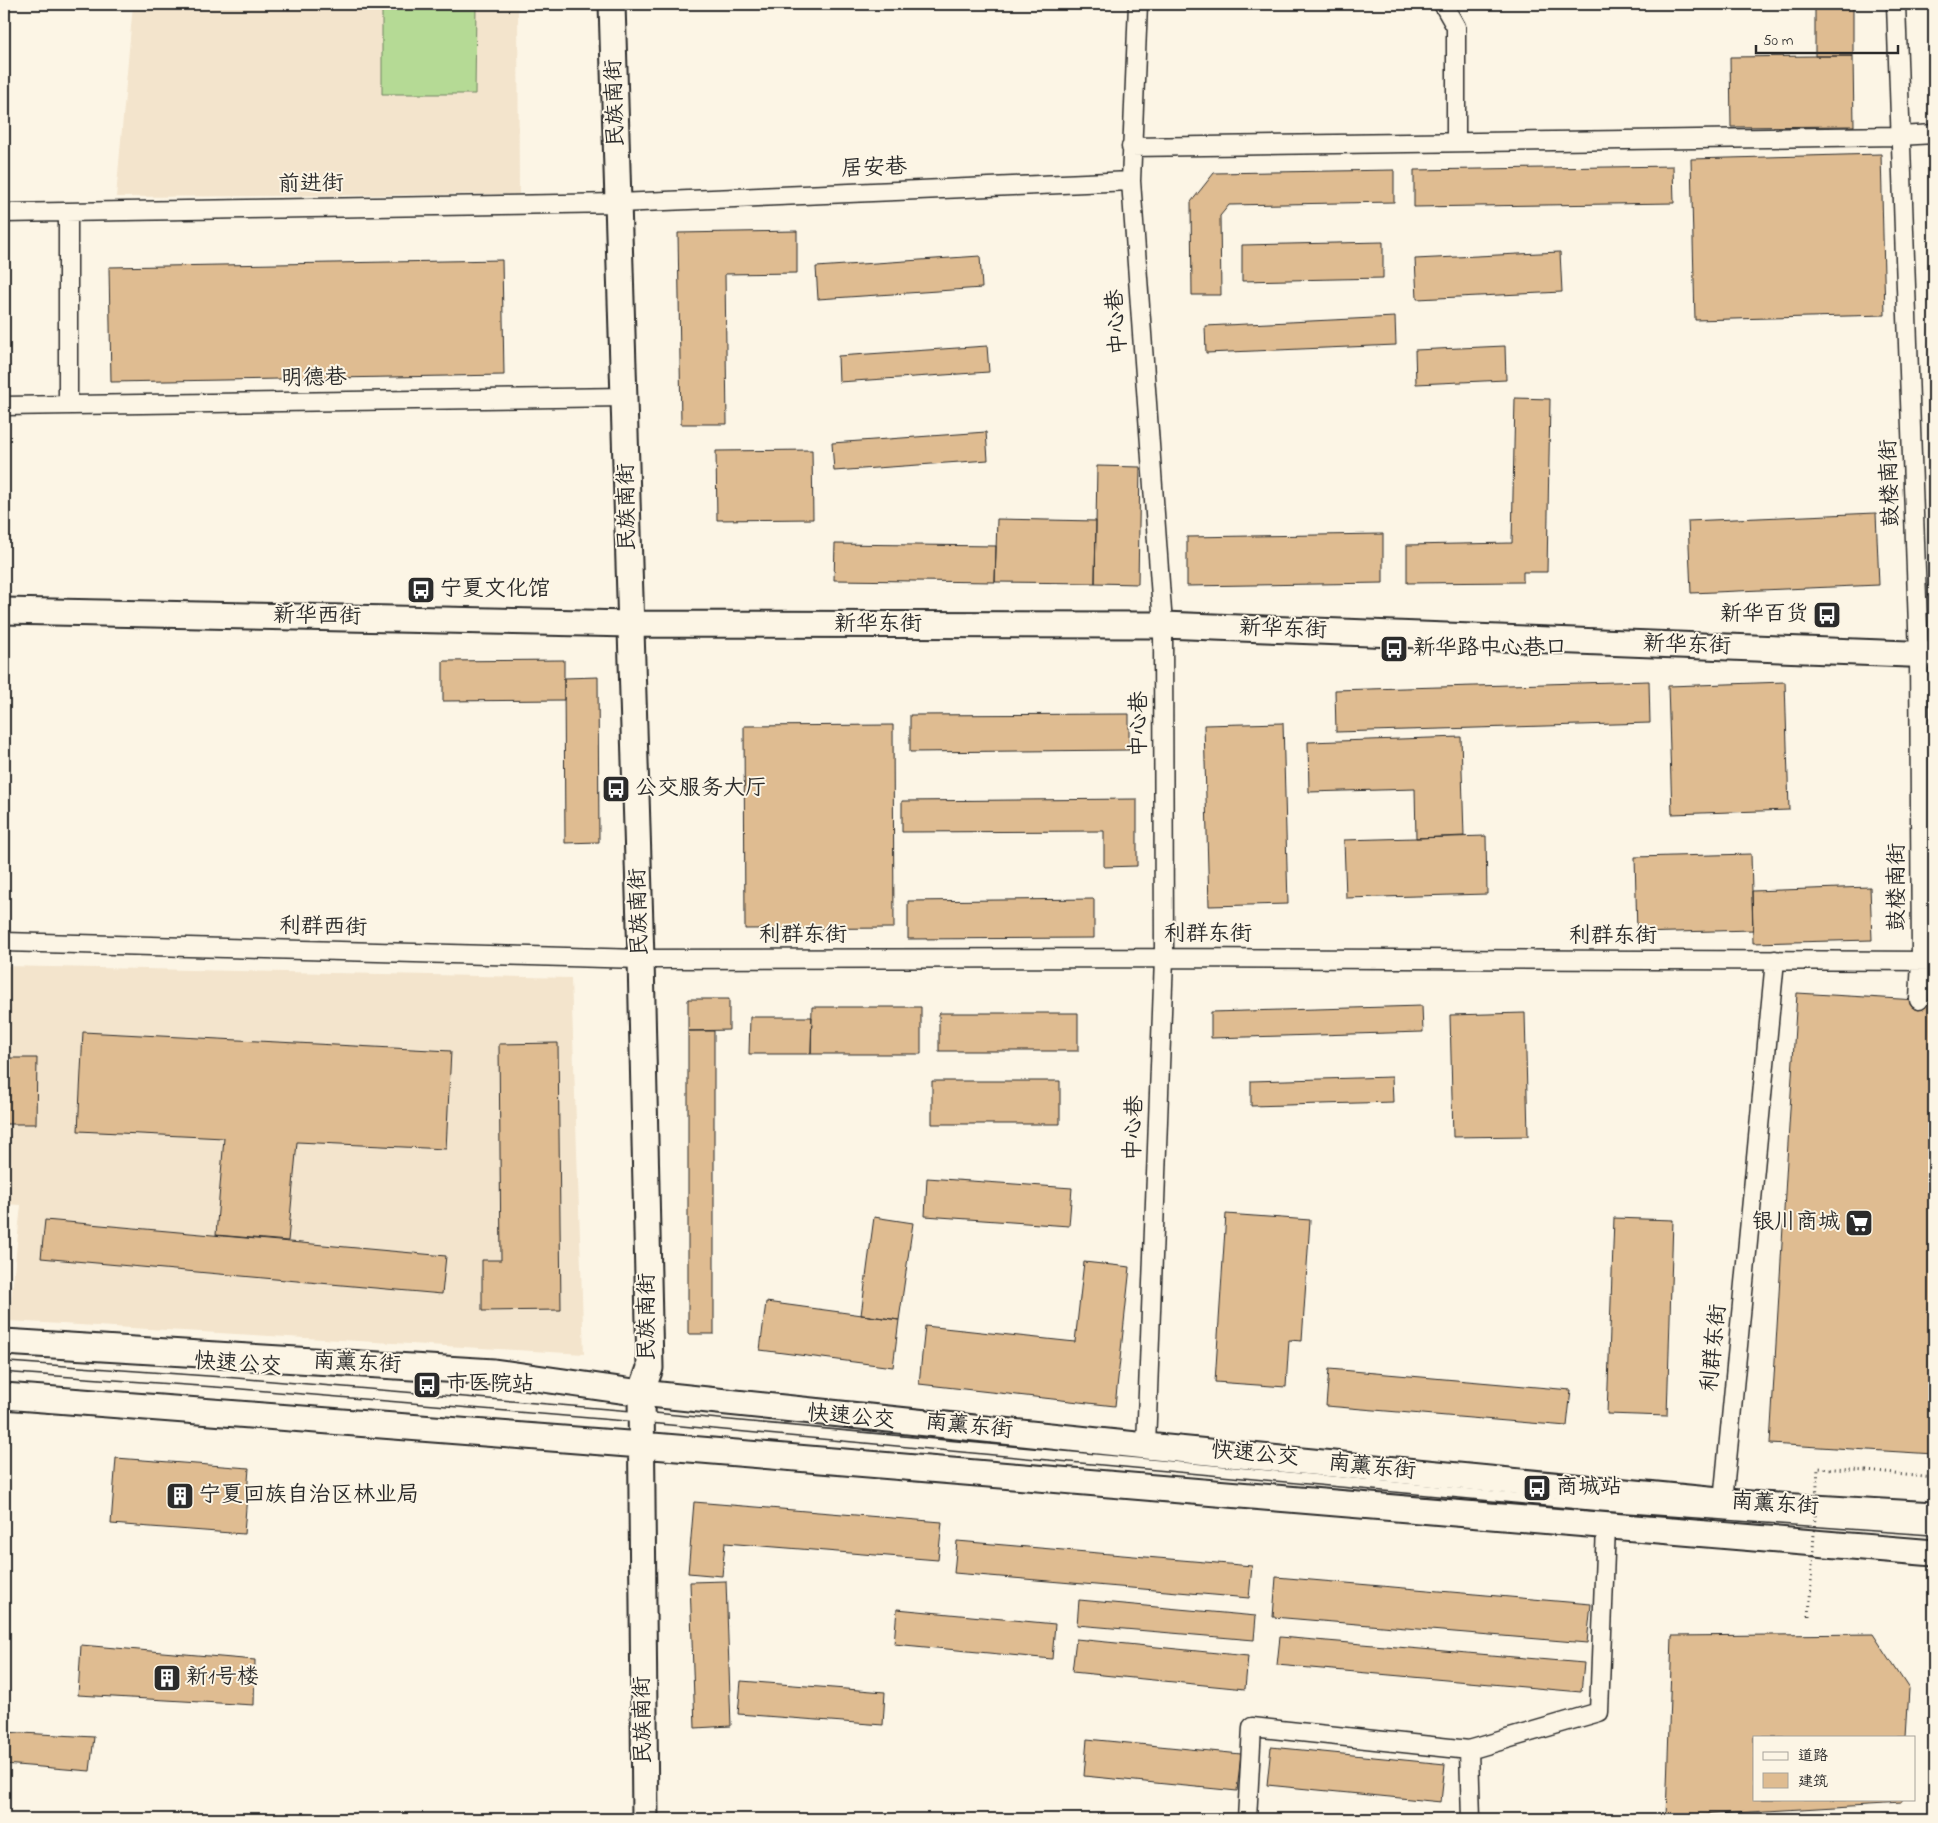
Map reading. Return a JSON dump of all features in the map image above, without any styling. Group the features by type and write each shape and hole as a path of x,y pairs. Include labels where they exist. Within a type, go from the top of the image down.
{"main road":[{"name":"民族南街","path":"612,4 641,959 650,1368 641,1405 645,1819"},
{"name":"新华西街","path":"4,610 630,624"},
{"name":"新华东街","path":"630,624 1163,625 1927,655"},
{"name":"南薰东街","path":"4,1342 494,1372 641,1405 1146,1446 1723,1502 1934,1515"},
{"name":"南薰东街","path":"4,1396 641,1445 1934,1552"}],"street":[{"name":"中心巷","path":"1138,4 1131,181 1163,625 1164,958 1146,1446"},
{"path":"1443,4 1456,28 1456,142"},
{"name":"鼓楼南街","path":"1896,4 1900,136 1927,655 1928,960 1919,1000"},
{"path":"1131,147 1934,134"},
{"name":"居安巷","path":"619,203 1131,181"},
{"name":"前进街","path":"4,213 619,203"},
{"path":"68,212 68,405"},
{"name":"明德巷","path":"4,406 625,397"},
{"name":"利群西街","path":"4,942 641,959"},
{"name":"利群东街","path":"641,959 1928,960"},
{"name":"利群东街","path":"1723,1502 1775,960"},
{"path":"1247,1819 1252,1727 1469,1750 1599,1712 1606,1526"},
{"path":"1469,1750 1471,1819"}],"lane":[{"name":"快速公交","path":"4,1367 233,1383 641,1405 1602,1506 1934,1530"}],"path":[{"path":"1809,1616 1818,1468 1934,1478"}],"shaded area":[{"path":"133,4 518,4 519,194 116,197"},
{"path":"1934,144 1934,380 1930,145"},
{"path":"4,966 571,978 584,1354 9,1321 21,1205 4,1204"}],"green space":[{"path":"382,4 476,4 475,94 382,94"}],"building":[{"path":"1815,4 1853,4 1853,56 1815,56"},
{"path":"1853,56 1854,126 1731,127 1730,57"},
{"path":"1881,154 1885,315 1695,320 1691,159"},
{"path":"1673,166 1674,203 1414,207 1414,170"},
{"path":"1394,170 1394,202 1229,205 1220,216 1221,295 1192,295 1191,202 1214,173"},
{"path":"797,231 797,273 725,274 727,424 681,424 678,233"},
{"path":"1383,242 1383,278 1242,281 1242,245"},
{"path":"1560,252 1562,292 1417,299 1415,259"},
{"path":"980,256 982,288 818,299 816,267"},
{"path":"502,260 504,375 111,382 109,267"},
{"path":"1395,317 1396,345 1206,353 1205,326"},
{"path":"987,346 989,372 839,382 838,356"},
{"path":"1505,346 1506,380 1416,384 1415,350"},
{"path":"1515,398 1550,399 1547,572 1523,572 1523,582 1407,583 1407,545 1512,543"},
{"path":"986,432 988,460 834,471 832,443"},
{"path":"812,450 813,519 717,520 716,451"},
{"path":"1097,466 1140,467 1138,584 1095,583"},
{"path":"1876,513 1879,585 1691,593 1688,521"},
{"path":"997,519 1096,521 1095,583 995,582"},
{"path":"1383,534 1383,583 1187,586 1187,537"},
{"path":"835,544 996,546 995,582 834,580"},
{"path":"564,660 564,700 443,701 443,661"},
{"path":"598,677 599,842 565,843 564,678"},
{"path":"1649,681 1650,723 1336,732 1335,690"},
{"path":"1785,682 1789,810 1672,814 1668,686"},
{"path":"1129,714 1129,750 910,752 910,715"},
{"path":"1283,723 1288,904 1209,906 1204,725"},
{"path":"893,725 894,928 745,929 744,726"},
{"path":"1461,737 1464,836 1416,838 1415,789 1309,792 1308,742"},
{"path":"1137,799 1137,866 1104,867 1104,831 902,832 902,801"},
{"path":"1486,836 1487,894 1346,898 1344,840"},
{"path":"1751,854 1753,930 1637,933 1635,857"},
{"path":"1870,887 1872,940 1753,943 1752,891"},
{"path":"1094,899 1094,938 908,939 908,901"},
{"name":"银川商城","path":"1797,993 1934,1001 1934,1454 1770,1444"},
{"path":"688,999 729,999 729,1030 688,1031"},
{"path":"1422,1006 1423,1032 1211,1038 1211,1012"},
{"path":"812,1007 921,1007 921,1054 811,1054"},
{"path":"939,1013 1078,1013 1078,1051 939,1051"},
{"path":"1525,1013 1528,1136 1453,1137 1450,1015"},
{"path":"750,1017 812,1017 811,1054 749,1054"},
{"path":"688,1031 714,1031 714,1334 688,1334"},
{"path":"83,1032 451,1051 446,1149 297,1142 288,1241 216,1235 224,1138 78,1131"},
{"path":"558,1043 561,1310 482,1311 482,1260 501,1260 499,1044"},
{"path":"4,1058 37,1058 36,1124 4,1124"},
{"path":"1392,1077 1393,1102 1251,1106 1251,1081"},
{"path":"932,1081 1060,1081 1060,1124 932,1124"},
{"path":"927,1178 1072,1188 1069,1226 925,1216"},
{"path":"1226,1214 1310,1220 1302,1341 1289,1340 1286,1387 1215,1382"},
{"path":"874,1217 913,1223 899,1320 861,1315"},
{"path":"1614,1218 1673,1220 1667,1416 1607,1414"},
{"path":"45,1220 446,1256 442,1294 41,1258"},
{"path":"1084,1262 1130,1267 1115,1406 919,1384 925,1326 1075,1342"},
{"path":"766,1302 899,1320 893,1367 760,1350"},
{"path":"1329,1369 1571,1390 1567,1426 1326,1406"},
{"name":"宁夏回族自治区林业局","path":"116,1458 249,1468 244,1534 111,1524"},
{"path":"694,1502 942,1522 938,1560 725,1543 722,1576 688,1573"},
{"path":"957,1541 1252,1566 1249,1598 954,1573"},
{"path":"1276,1577 1591,1604 1587,1643 1273,1617"},
{"path":"726,1581 731,1726 695,1728 690,1582"},
{"path":"1079,1600 1256,1616 1254,1640 1077,1625"},
{"path":"897,1609 1055,1624 1052,1659 894,1644"},
{"path":"1873,1634 1909,1689 1906,1736 1753,1736 1753,1800 1902,1800 1902,1803 1666,1817 1672,1636"},
{"path":"1280,1637 1584,1663 1581,1692 1277,1665"},
{"path":"1076,1639 1248,1656 1245,1689 1072,1672"},
{"name":"新1号楼","path":"81,1645 255,1660 254,1705 78,1695"},
{"path":"741,1681 885,1692 883,1725 738,1714"},
{"path":"4,1732 94,1737 90,1771 4,1764"},
{"path":"1087,1739 1241,1754 1237,1791 1084,1776"},
{"path":"1271,1747 1445,1764 1441,1802 1267,1785"},
{"path":"1920,1814 1920,1819 1883,1819 1883,1815"}],"place":[{"name":"宁夏文化馆","path":"421,590"},
{"name":"新华百货","path":"1827,615"},
{"name":"新华路中心巷口","path":"1394,649"},
{"name":"公交服务大厅","path":"616,789"},
{"name":"银川商城","path":"1859,1223"},
{"name":"市医院站","path":"427,1385"},
{"name":"商城站","path":"1537,1488"},
{"name":"宁夏回族自治区林业局","path":"180,1496"},
{"name":"新1号楼","path":"167,1678"}]}
